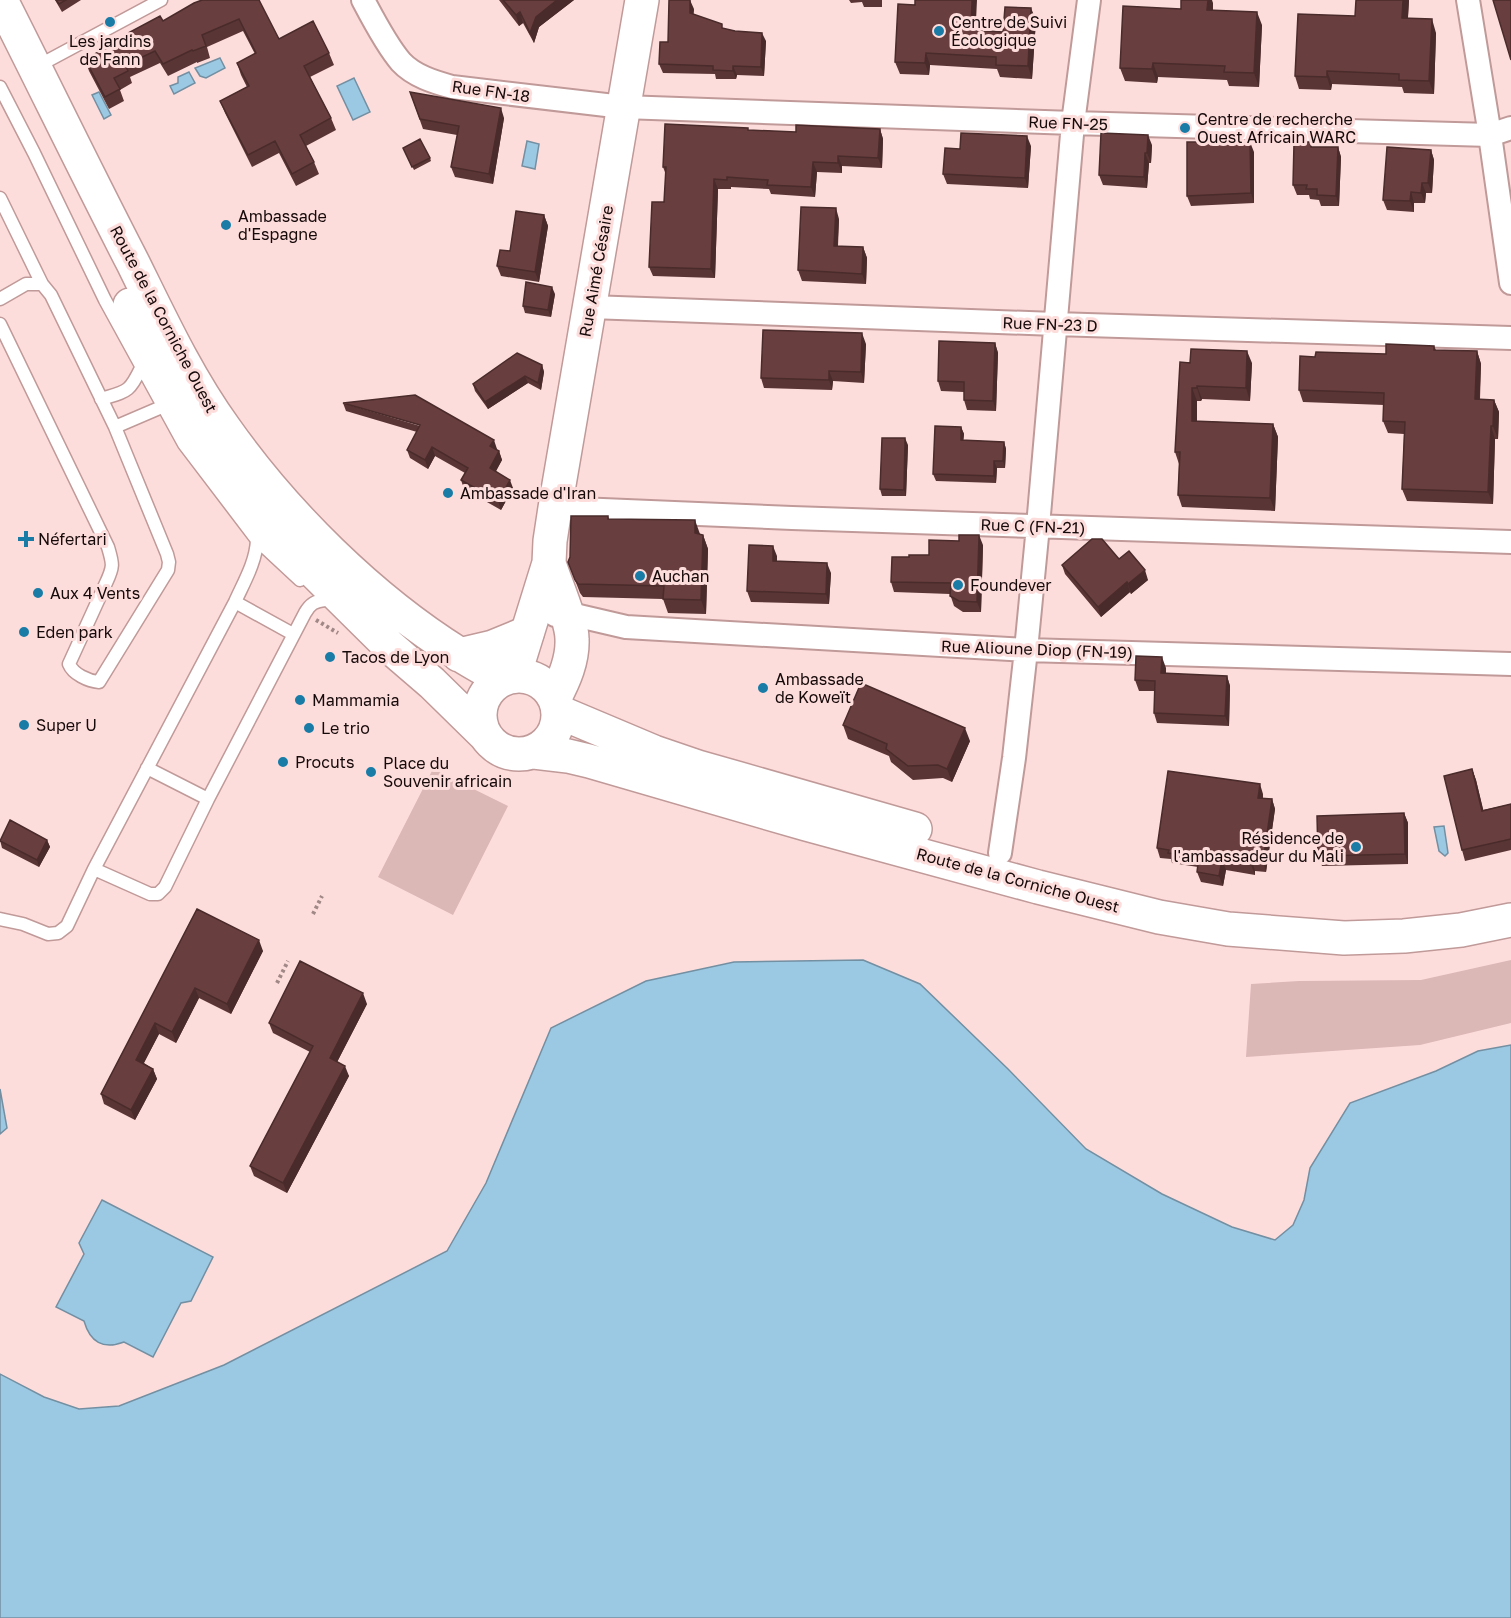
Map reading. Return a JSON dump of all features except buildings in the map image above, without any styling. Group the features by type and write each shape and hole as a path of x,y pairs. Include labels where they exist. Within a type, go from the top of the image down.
{"main road":[{"name":"Route de la Corniche Ouest","path":"1,0 158,314 194,381 224,428 258,473 317,538 376,592 459,655 508,678"},
{"name":"Rue Aimé Césaire","path":"508,678 530,625 549,552 642,0"},
{"name":"Route de la Corniche Ouest","path":"0,43 56,152 150,347 172,388 230,477 338,605 432,683 484,734"},
{"path":"549,552 572,638 571,655 557,705 558,724 553,736 545,745 534,752 512,754 492,744 484,734 480,722 480,710 484,697 491,687 508,678 526,676 538,680 548,687 557,705"},
{"path":"459,655 493,647 530,625"},
{"name":"Route de la Corniche Ouest","path":"557,705 654,752 698,767 1055,868 1233,909 1311,915 1371,915 1445,910 1511,898"},
{"name":"Route de la Corniche Ouest","path":"534,752 589,761 1038,887 1159,917 1228,929 1344,938 1404,936 1461,930 1511,920"}],"street":[{"name":"Rue FN-18","path":"363,0 401,62 429,80 452,87 623,107"},
{"path":"1000,853 1014,758 1026,650 1072,123 1089,0"},
{"path":"1468,0 1501,132 1511,283"},
{"name":"Rue FN-25","path":"623,107 1072,123 1501,132"},
{"name":"Rue FN-23 D","path":"590,307 1511,338"},
{"name":"Rue C (FN-21)","path":"555,508 792,519 1511,542"},
{"path":"530,625 566,613"},
{"name":"Rue Alioune Diop (FN-19)","path":"566,613 626,627 1026,650 1511,664"}],"lane":[{"path":"35,68 160,0"},
{"path":"0,87 105,300 184,444 257,540 306,585 338,605"},
{"path":"0,198 42,284 51,295 115,427 169,562 168,570 100,681 97,682 72,671 69,664 111,572 113,562 108,547 0,324"},
{"path":"0,299 26,284 42,284"},
{"path":"101,399 130,388 141,368"},
{"path":"115,427 164,406"},
{"path":"0,919 23,924 48,934 58,933 67,926 94,869 235,602 253,561 257,540"},
{"path":"94,869 150,894 158,894 165,887 207,798 309,606 315,601 338,605"},
{"path":"235,602 293,634"},
{"path":"147,768 207,798"}],"path":[{"path":"313,914 322,896"},
{"path":"276,983 288,961"}],"shaded area":[{"path":"433,769 508,806 453,915 378,877"},
{"path":"1511,960 1511,1023 1420,1045 1246,1057 1251,984 1299,981 1421,980"}],"water":[{"path":"220,58 225,68 206,78 200,76 195,68"},
{"path":"189,72 195,83 174,94 170,86 178,83 178,77"},
{"path":"354,78 370,112 353,120 337,86"},
{"path":"99,92 111,115 104,119 92,95"},
{"path":"527,141 539,144 535,169 522,166"},
{"path":"1444,826 1448,853 1445,856 1439,851 1434,827"},
{"path":"863,960 920,984 1086,1149 1162,1194 1232,1227 1275,1240 1293,1225 1304,1200 1310,1168 1350,1103 1436,1071 1478,1051 1511,1045 1511,1618 0,1618 0,1374 44,1397 79,1409 119,1406 224,1365 447,1251 486,1183 551,1028 646,981 734,962"},
{"path":"0,1089 7,1128 0,1134"},
{"path":"102,1200 213,1257 191,1301 181,1303 153,1357 124,1342 110,1345 98,1342 90,1334 84,1321 56,1307 84,1254 79,1243"}],"place":[{"name":"Les jardins de Fann","path":"110,22"},
{"name":"Centre de Suivi Écologique","path":"939,31"},
{"name":"Centre de recherche Ouest Africain WARC","path":"1185,128"},
{"name":"Ambassade d'Espagne","path":"226,225"},
{"name":"Ambassade d'Iran","path":"448,493"},
{"name":"Néfertari","path":"26,539"},
{"name":"Auchan","path":"640,576"},
{"name":"Foundever","path":"958,585"},
{"name":"Aux 4 Vents","path":"38,593"},
{"name":"Eden park","path":"24,632"},
{"name":"Tacos de Lyon","path":"330,657"},
{"name":"Ambassade de Koweït","path":"763,688"},
{"name":"Mammamia","path":"300,700"},
{"name":"Super U","path":"24,725"},
{"name":"Le trio","path":"309,728"},
{"name":"Procuts","path":"283,762"},
{"name":"Place du Souvenir africain","path":"371,772"},
{"name":"Résidence de l'ambassadeur du Mali","path":"1356,847"}]}
